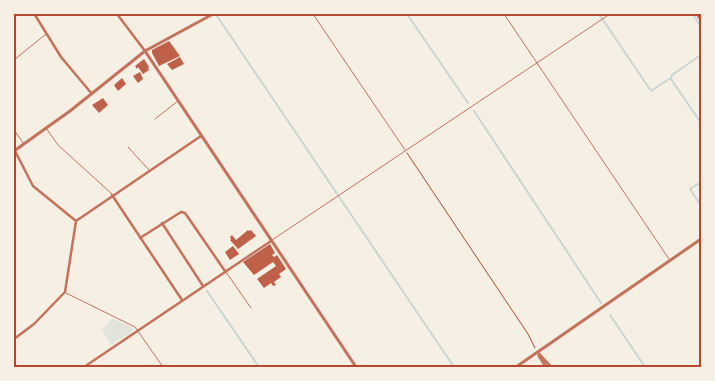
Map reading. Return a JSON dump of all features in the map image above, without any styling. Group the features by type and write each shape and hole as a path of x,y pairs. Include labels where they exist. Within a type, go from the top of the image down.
{"street":[{"path":"36,14 61,57 92,94"},
{"path":"117,14 145,52 356,367"},
{"path":"76,221 33,186 14,151 92,94 145,52 213,14"},
{"path":"697,14 701,20"},
{"path":"14,339 34,324 65,292 76,221 201,136"},
{"path":"112,195 182,301"},
{"path":"140,238 181,212 185,212 225,271"},
{"path":"162,223 203,286"},
{"path":"516,367 701,240"},
{"path":"84,367 271,241"},
{"path":"538,353 546,367"},
{"path":"538,353 551,367"}],"lane":[{"path":"313,14 405,151"},
{"path":"504,14 671,261"},
{"path":"271,241 610,14"},
{"path":"14,60 47,34"},
{"path":"155,119 178,101"},
{"path":"46,128 58,145 112,195"},
{"path":"14,130 24,144"},
{"path":"128,147 149,170"},
{"path":"225,271 250,308"},
{"path":"65,292 139,331 163,367"}],"path":[{"path":"405,151 528,334 538,353"}],"shaded area":[{"path":"112,318 133,328 133,331 111,345 102,330"}],"building":[{"path":"169,41 180,56 159,66 152,50"},
{"path":"180,57 184,64 172,70 167,64"},
{"path":"144,59 149,70 143,74 135,66"},
{"path":"140,72 143,79 138,83 133,76"},
{"path":"122,78 126,84 118,91 114,85"},
{"path":"103,98 108,105 99,113 92,105"},
{"path":"248,230 251,230 256,236 238,249 230,240 230,237 232,235 236,240"},
{"path":"270,244 275,253 272,255 274,257 277,255 286,269 279,274 281,277 274,282 276,285 273,286 271,283 264,288 257,279 276,266 273,262 254,275 243,262"},
{"path":"233,246 239,254 230,260 225,252"}],"waterway":[{"path":"407,14 468,103"},
{"path":"599,14 651,91 671,79 701,123"},
{"path":"693,14 701,27"},
{"path":"217,16 454,367"},
{"path":"671,79 672,75 701,55"},
{"path":"474,111 601,303"},
{"path":"701,182 690,189 701,206"},
{"path":"207,291 259,367"},
{"path":"610,315 645,367"}]}
